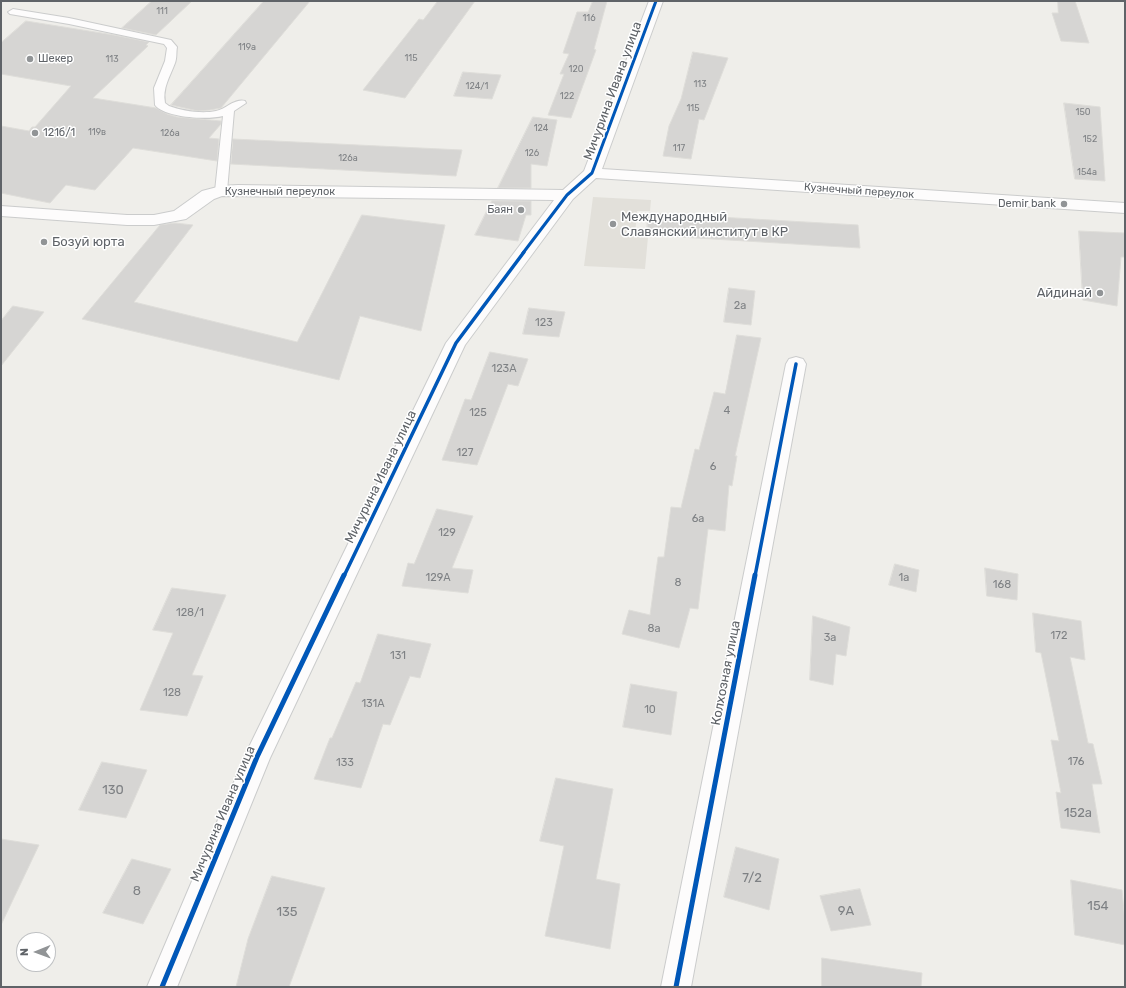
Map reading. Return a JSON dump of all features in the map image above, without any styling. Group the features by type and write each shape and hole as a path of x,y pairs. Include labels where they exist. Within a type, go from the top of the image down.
{"street":[{"name":"Мичурина Ивана улица","path":"162,987 257,757 456,343 567,195 592,174 656,1"},
{"name":"Кузнечный переулок","path":"592,174 1125,208"},
{"name":"Кузнечный переулок","path":"1,211 127,220 154,220 180,215 208,195 221,191 238,190 567,195"},
{"name":"Колхозная улица","path":"676,987 796,364"}],"lane":[{"path":"13,12 69,21 167,42 172,47 171,61 162,79 157,96 160,105 166,109 202,116 220,114 229,111 241,103"},
{"path":"221,191 229,111"}],"shaded area":[{"name":"Международный Славянский институт в КР","path":"593,197 651,200 650,211 637,211 635,236 648,237 645,269 584,266"}],"building":[{"path":"152,1 192,1 156,35 122,28"},
{"path":"264,1 310,1 221,108 198,111 171,105"},
{"path":"438,1 475,1 405,98 363,90 419,19 423,20"},
{"path":"593,1 607,1 594,49 596,50 571,118 548,115 564,74 560,74 569,54 563,53 577,12 588,12"},
{"path":"1058,1 1075,1 1089,43 1061,41 1052,13 1058,13"},
{"path":"26,21 149,42 146,45 148,46 93,98 156,108 177,117 221,121 221,124 209,138 219,139 217,161 133,148 95,190 66,185 50,203 1,193 1,126 29,131 32,127 35,127 71,86 1,74 1,43"},
{"path":"693,52 728,58 704,120 699,119 691,159 663,156 669,126 681,99"},
{"path":"463,72 501,75 492,99 454,96"},
{"path":"1064,103 1100,107 1105,181 1075,179"},
{"path":"533,117 557,120 547,166 531,164 531,188 498,188"},
{"path":"233,139 462,150 456,176 231,164"},
{"path":"492,201 531,201 531,215 526,215 518,241 475,235"},
{"path":"648,213 858,225 860,248 647,235"},
{"path":"362,215 445,225 421,331 360,316 339,380 82,319 160,225 175,223 193,225 134,302 297,342"},
{"path":"1079,231 1125,233 1125,257 1121,257 1117,306 1083,300"},
{"path":"729,288 755,291 751,325 724,322"},
{"path":"13,306 44,312 1,366 1,321"},
{"path":"529,308 565,312 559,337 523,334"},
{"path":"737,335 761,338 735,456 737,456 732,486 729,485 725,531 708,529 698,609 690,608 679,648 622,634 629,610 650,615 658,557 664,557 671,507 681,508 695,449 699,450 714,392 725,394"},
{"path":"490,352 528,359 518,386 508,384 477,465 442,460 465,399 471,400"},
{"path":"437,509 473,516 452,568 473,570 468,593 402,586 408,563 414,564"},
{"path":"895,564 919,570 916,592 889,585"},
{"path":"985,568 1018,574 1017,600 987,596"},
{"path":"172,588 226,595 192,675 203,676 187,716 140,710 173,633 153,630"},
{"path":"1033,613 1081,621 1085,660 1070,657 1088,743 1093,744 1102,784 1092,784 1100,833 1061,828 1056,792 1061,793 1051,740 1059,741 1041,653 1036,652"},
{"path":"813,616 850,627 846,656 836,654 833,685 810,680"},
{"path":"378,634 431,644 420,678 410,676 390,725 383,724 361,788 314,779 330,738 332,738 356,682 360,683"},
{"path":"631,684 677,692 671,735 623,727"},
{"path":"102,762 147,770 126,818 79,810"},
{"path":"556,778 613,789 596,879 620,884 610,949 545,936 564,846 540,841"},
{"path":"1,839 39,845 1,925"},
{"path":"736,847 779,859 769,910 724,897"},
{"path":"132,859 171,869 143,924 103,913"},
{"path":"272,876 325,888 289,987 236,987 248,939"},
{"path":"1071,880 1122,890 1125,922 1125,945 1075,935"},
{"path":"860,889 871,925 831,931 820,896"},
{"path":"822,958 922,973 921,987 822,987"}],"cycle path":[{"path":"162,987 257,757 456,343 567,195 592,173 656,1"},
{"path":"676,987 796,364"}],"place":[{"name":"Шекер","path":"30,59"},
{"name":"121б/1","path":"35,133"},
{"name":"Demir bank","path":"1064,204"},
{"name":"Баян","path":"521,210"},
{"name":"Международный Славянский институт в КР","path":"613,224"},
{"name":"Бозуй юрта","path":"44,242"},
{"name":"Айдинай","path":"1100,293"}]}
